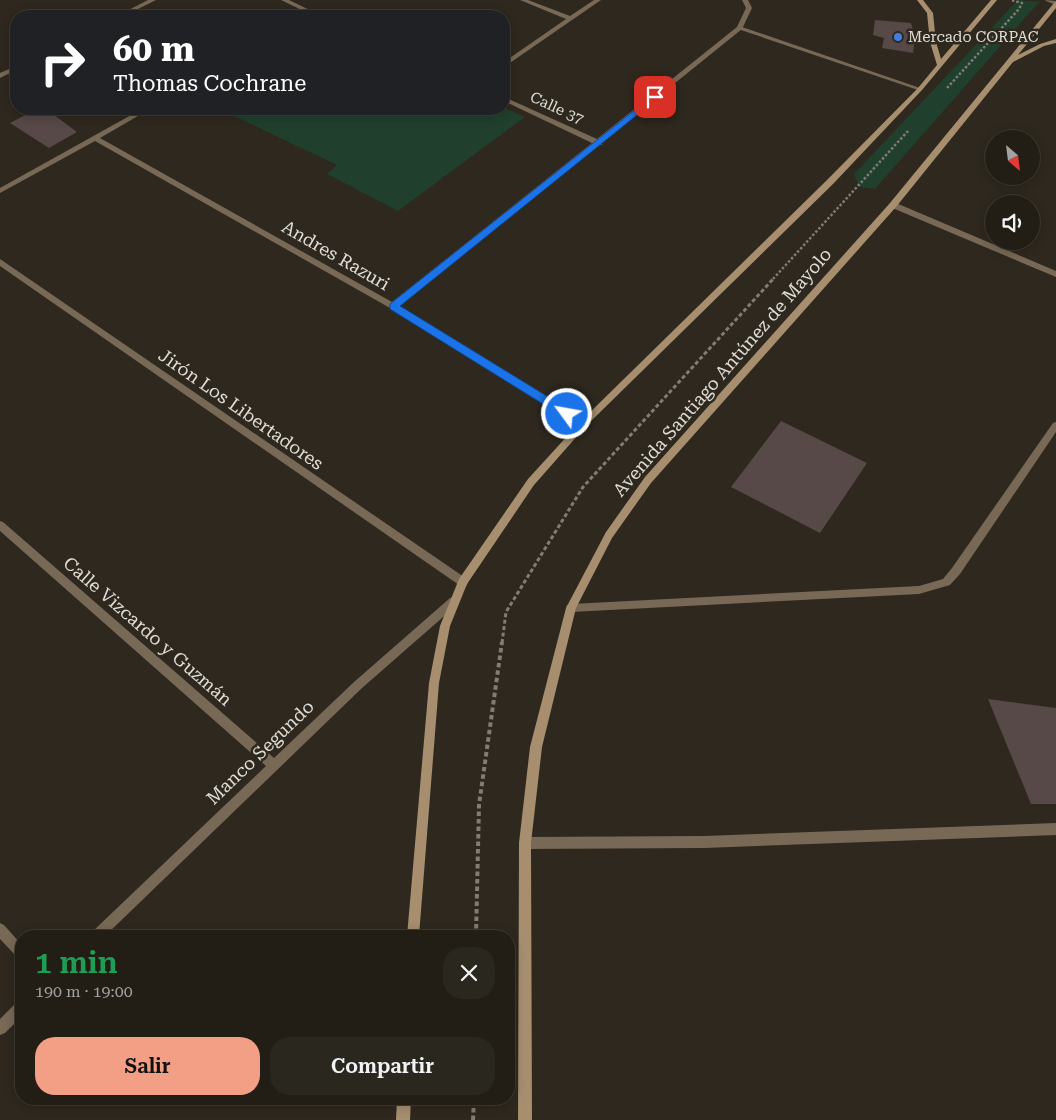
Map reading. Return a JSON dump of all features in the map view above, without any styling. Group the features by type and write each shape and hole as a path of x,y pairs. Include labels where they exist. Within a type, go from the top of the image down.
{"main road":[{"path":"920,0 930,13 933,42 940,65"},
{"path":"413,930 434,683 445,626 463,582 531,482 583,424 823,189 920,89 994,0"},
{"name":"Avenida Santiago Antúnez de Mayolo","path":"525,1120 525,843 536,747 571,608 609,535 648,480 894,205 1056,3"},
{"path":"1008,63 1042,45 1056,41"},
{"path":"403,1120 404,1105"}],"street":[{"path":"132,10 153,0"},
{"path":"284,0 304,10"},
{"path":"523,0 571,19"},
{"path":"510,61 598,0"},
{"path":"393,306 740,28 749,8 745,0"},
{"path":"1048,0 1056,3"},
{"path":"740,28 920,89"},
{"name":"Calle 37","path":"510,102 599,142"},
{"path":"0,191 136,115"},
{"name":"Andres Razuri","path":"95,138 393,306 583,424"},
{"path":"894,205 1056,274"},
{"name":"Jirón Los Libertadores","path":"0,262 463,582"},
{"path":"571,608 919,590 940,585 956,570 1056,425"},
{"name":"Calle Vizcardo y Guzmán","path":"0,525 273,765"},
{"name":"Manco Segundo","path":"102,930 358,684 454,601"},
{"path":"525,843 704,842 1056,829"},
{"path":"0,930 15,946"},
{"path":"0,1028 15,1014"}],"path":[{"path":"1010,0 1022,3"},
{"path":"473,1120 474,1105"}],"green space":[{"path":"1018,0 1039,2 875,189 859,187 854,174"},
{"path":"510,111 525,117 398,211 327,174 337,165 232,115 510,115"}],"building":[{"name":"Mercado CORPAC","path":"875,20 911,23 915,37 913,53 882,48 884,38 873,35"},
{"path":"25,115 54,115 77,132 49,148 10,123"},
{"path":"781,421 867,463 820,533 731,487"},
{"path":"988,699 1056,708 1056,804 1031,804"}],"place":[{"name":"Mercado CORPAC","path":"898,37"}],"route":[{"path":"567,414 393,306 655,97"}]}
